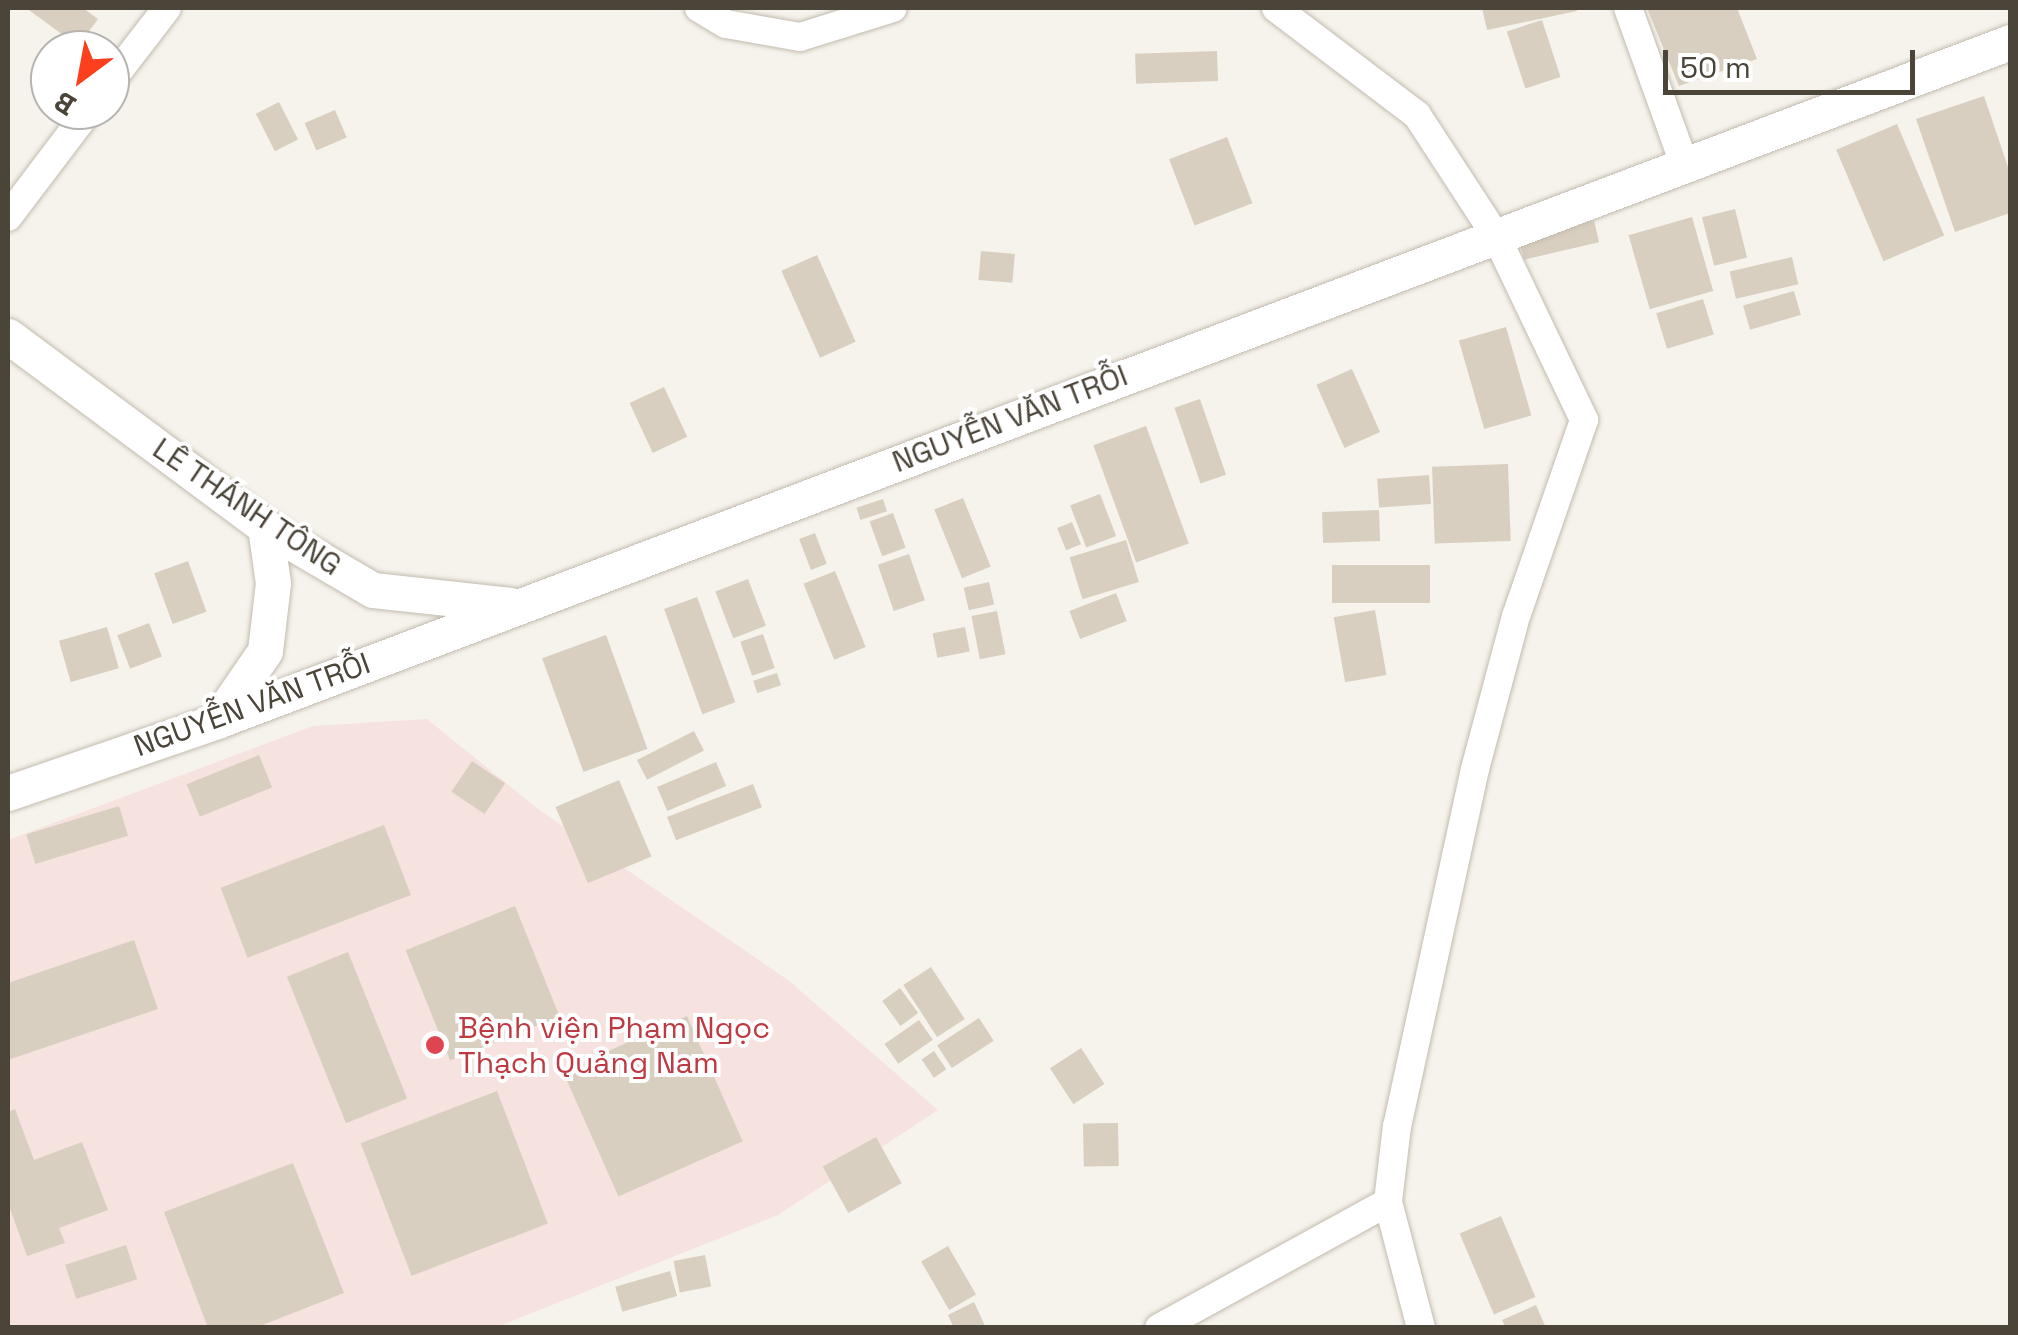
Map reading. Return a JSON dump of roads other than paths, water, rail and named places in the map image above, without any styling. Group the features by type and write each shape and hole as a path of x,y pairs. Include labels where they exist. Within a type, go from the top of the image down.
{"street":[{"path":"699,8 726,24 800,37 893,8"},
{"path":"1276,8 1416,116 1496,236 1584,420 1516,616 1475,770 1397,1126 1388,1202 1421,1328"},
{"path":"1628,8 1684,166"},
{"path":"130,54 161,10"},
{"name":"NGUYỄN VĂN TRỖI","path":"8,793 217,721 2010,42"},
{"path":"8,218 74,130"},
{"name":"LÊ THÁNH TÔNG","path":"8,336 265,526 373,590 516,605"},
{"path":"217,721 265,652 272,583 265,526"},
{"path":"1159,1328 1388,1202"}],"place":[{"name":"Bệnh viện Phạm Ngọc Thạch Quảng Nam","path":"435,1045"}]}
